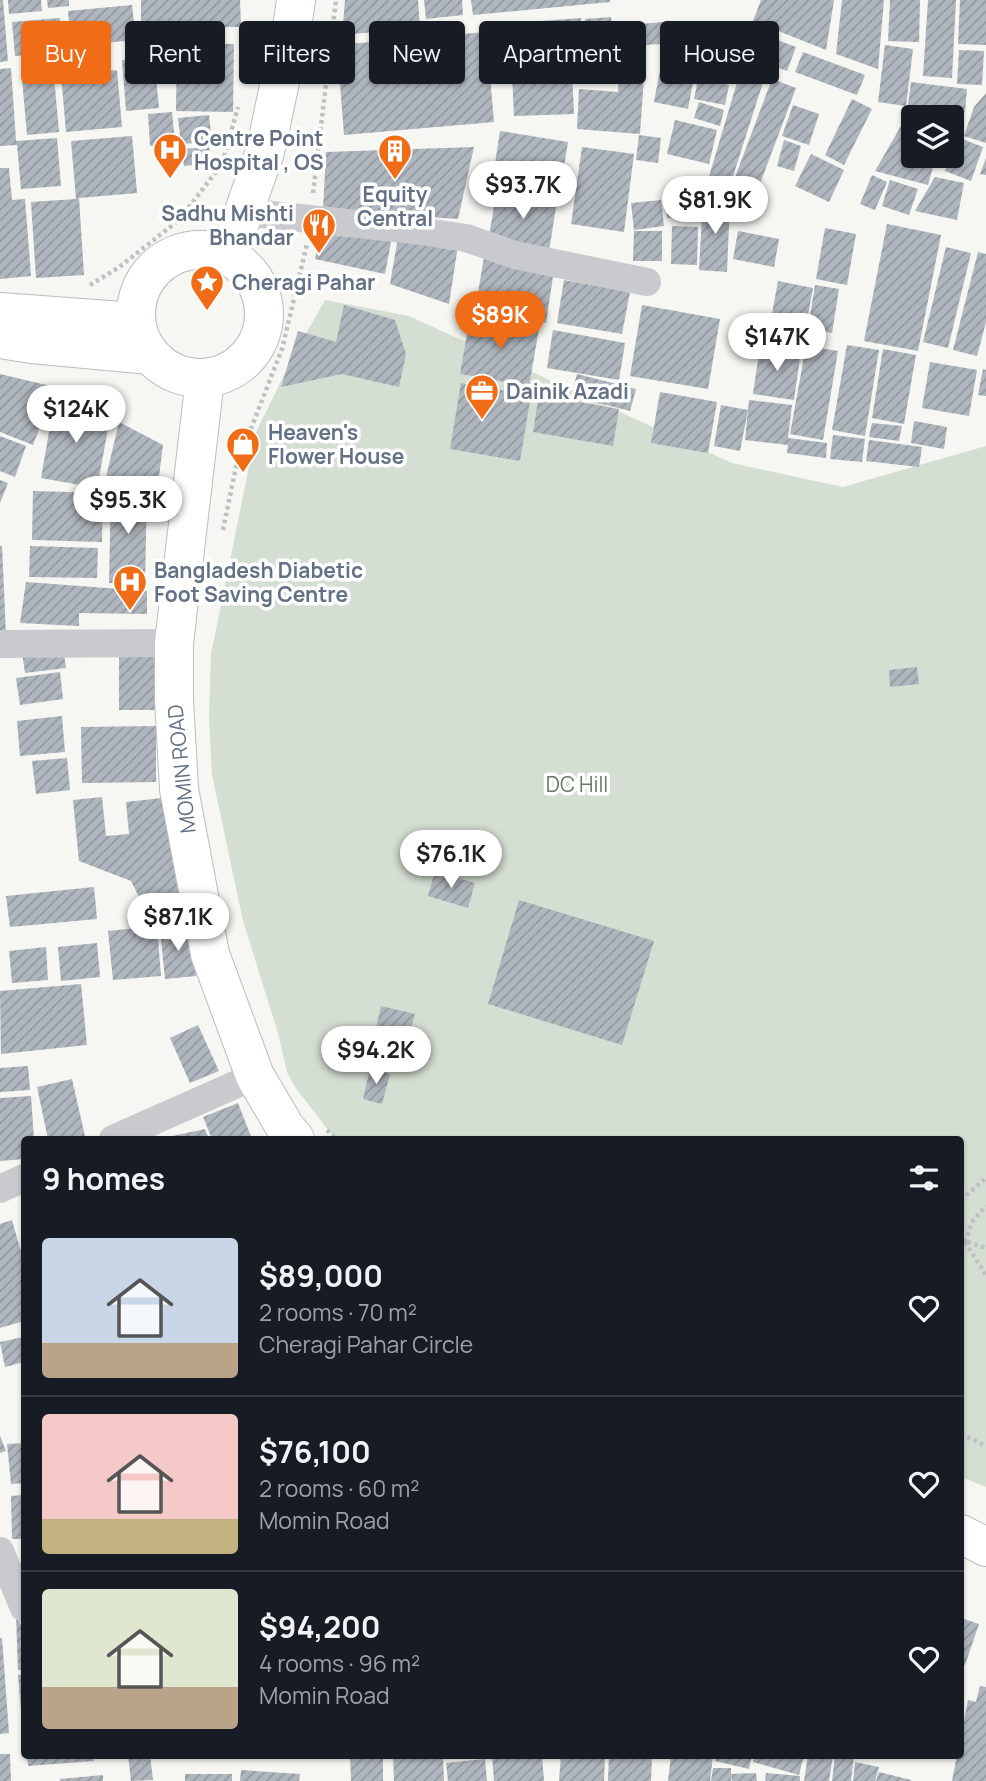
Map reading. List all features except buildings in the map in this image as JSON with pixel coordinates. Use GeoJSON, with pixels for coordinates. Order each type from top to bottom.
{"type":"FeatureCollection","features":[{"type":"Feature","properties":{"kind":"main road"},"geometry":{"type":"LineString","coordinates":[[228,256],[265,152],[296,0]]}},
{"type":"Feature","properties":{"kind":"main road"},"geometry":{"type":"LineString","coordinates":[[194,250],[228,256],[247,271],[261,293],[263,326],[258,342],[249,356],[229,371],[205,379],[184,377],[166,369],[143,339],[137,305],[141,288],[162,262],[177,254],[194,250]]}},
{"type":"Feature","properties":{"kind":"main road"},"geometry":{"type":"LineString","coordinates":[[0,312],[143,339]]}},
{"type":"Feature","properties":{"kind":"main road"},"geometry":{"type":"LineString","coordinates":[[0,339],[32,344],[143,339]]}},
{"type":"Feature","properties":{"kind":"main road","name":"MOMIN ROAD"},"geometry":{"type":"LineString","coordinates":[[205,379],[174,643],[179,789],[211,954],[255,1076],[285,1128],[311,1134]]}},
{"type":"Feature","properties":{"kind":"main road"},"geometry":{"type":"LineString","coordinates":[[964,1536],[986,1547]]}},
{"type":"Feature","properties":{"kind":"street"},"geometry":{"type":"LineString","coordinates":[[243,212],[466,238],[515,255],[647,282]]}},
{"type":"Feature","properties":{"kind":"street"},"geometry":{"type":"LineString","coordinates":[[0,644],[174,643]]}},
{"type":"Feature","properties":{"kind":"street"},"geometry":{"type":"LineString","coordinates":[[120,1136],[255,1076]]}},
{"type":"Feature","properties":{"kind":"street"},"geometry":{"type":"LineString","coordinates":[[0,1189],[21,1179]]}},
{"type":"Feature","properties":{"kind":"street"},"geometry":{"type":"LineString","coordinates":[[0,1551],[21,1601]]}},
{"type":"Feature","properties":{"kind":"path"},"geometry":{"type":"LineString","coordinates":[[220,543],[236,467],[282,349],[306,257],[336,0]]}},
{"type":"Feature","properties":{"kind":"path"},"geometry":{"type":"LineString","coordinates":[[84,288],[118,268],[178,219],[222,164],[240,100]]}},
{"type":"Feature","properties":{"kind":"path"},"geometry":{"type":"LineString","coordinates":[[964,1197],[986,1178]]}},
{"type":"Feature","properties":{"kind":"path"},"geometry":{"type":"LineString","coordinates":[[964,1239],[972,1222],[986,1206]]}},
{"type":"Feature","properties":{"kind":"path"},"geometry":{"type":"LineString","coordinates":[[964,1241],[986,1248]]}},
{"type":"Feature","properties":{"kind":"path"},"geometry":{"type":"LineString","coordinates":[[964,1242],[986,1275]]}},
{"type":"Feature","properties":{"kind":"path"},"geometry":{"type":"LineString","coordinates":[[964,1435],[986,1446]]}},
{"type":"Feature","properties":{"kind":"green space","name":"DC Hill"},"geometry":{"type":"Polygon","coordinates":[[[325,300],[409,316],[732,463],[843,487],[986,446],[986,1487],[964,1478],[964,1136],[333,1136],[295,1087],[287,1072],[278,1033],[243,921],[212,775],[209,718],[211,654],[256,432],[325,300]]]}},
{"type":"Feature","properties":{"kind":"place","name":"Centre Point Hospital , OS"},"geometry":{"type":"Point","coordinates":[170,180]}},
{"type":"Feature","properties":{"kind":"place","name":"Equity Central"},"geometry":{"type":"Point","coordinates":[395,181]}},
{"type":"Feature","properties":{"kind":"place","name":"Sadhu Mishti Bhandar"},"geometry":{"type":"Point","coordinates":[319,255]}},
{"type":"Feature","properties":{"kind":"place","name":"Cheragi Pahar"},"geometry":{"type":"Point","coordinates":[207,312]}},
{"type":"Feature","properties":{"kind":"place","name":"Dainik Azadi"},"geometry":{"type":"Point","coordinates":[482,421]}},
{"type":"Feature","properties":{"kind":"place","name":"Heaven's Flower House"},"geometry":{"type":"Point","coordinates":[243,474]}},
{"type":"Feature","properties":{"kind":"place","name":"Bangladesh Diabetic Foot Saving Centre"},"geometry":{"type":"Point","coordinates":[130,612]}}]}
